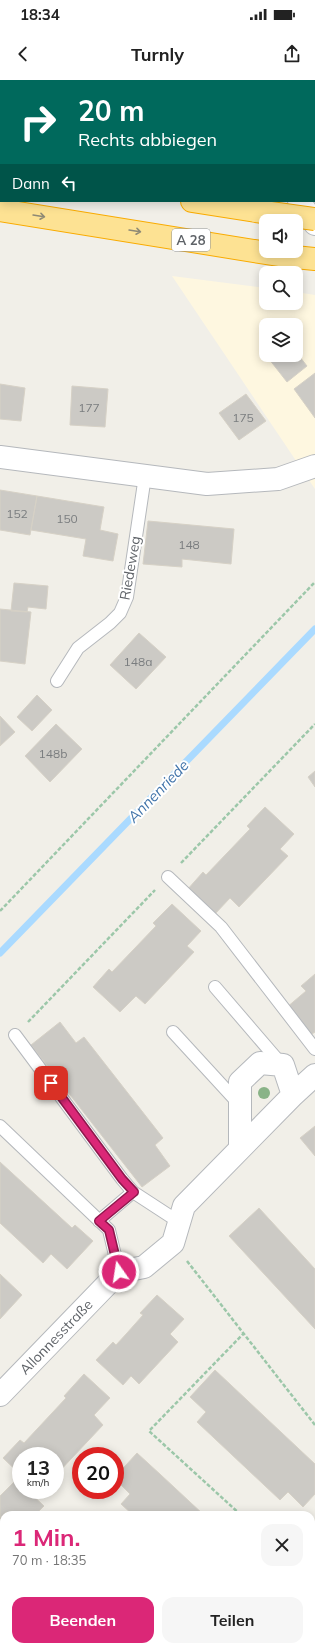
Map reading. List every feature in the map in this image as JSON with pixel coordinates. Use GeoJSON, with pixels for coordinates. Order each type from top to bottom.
{"type":"FeatureCollection","features":[{"type":"Feature","properties":{"kind":"highway"},"geometry":{"type":"LineString","coordinates":[[198,202],[315,219]]}},
{"type":"Feature","properties":{"kind":"highway","name":"A 28"},"geometry":{"type":"LineString","coordinates":[[0,210],[285,256],[315,259]]}},
{"type":"Feature","properties":{"kind":"street"},"geometry":{"type":"LineString","coordinates":[[300,202],[315,224]]}},
{"type":"Feature","properties":{"kind":"street"},"geometry":{"type":"LineString","coordinates":[[0,457],[207,484],[278,479],[315,466]]}},
{"type":"Feature","properties":{"kind":"street"},"geometry":{"type":"LineString","coordinates":[[240,1148],[240,1082],[260,1063],[283,1065],[293,1095]]}},
{"type":"Feature","properties":{"kind":"street"},"geometry":{"type":"LineString","coordinates":[[119,1272],[144,1267],[173,1243],[184,1206],[293,1095],[315,1075]]}},
{"type":"Feature","properties":{"kind":"street","name":"Allonnesstraße"},"geometry":{"type":"LineString","coordinates":[[0,1395],[119,1272]]}},
{"type":"Feature","properties":{"kind":"lane","name":"Riedeweg"},"geometry":{"type":"LineString","coordinates":[[57,681],[78,648],[110,623],[123,608],[127,597],[145,476]]}},
{"type":"Feature","properties":{"kind":"lane"},"geometry":{"type":"LineString","coordinates":[[168,877],[220,927],[315,1049]]}},
{"type":"Feature","properties":{"kind":"lane"},"geometry":{"type":"LineString","coordinates":[[215,987],[283,1065]]}},
{"type":"Feature","properties":{"kind":"lane"},"geometry":{"type":"LineString","coordinates":[[173,1032],[240,1105]]}},
{"type":"Feature","properties":{"kind":"lane"},"geometry":{"type":"LineString","coordinates":[[15,1035],[122,1179],[134,1192],[179,1222]]}},
{"type":"Feature","properties":{"kind":"lane"},"geometry":{"type":"LineString","coordinates":[[0,1126],[109,1230],[119,1272]]}},
{"type":"Feature","properties":{"kind":"lane"},"geometry":{"type":"LineString","coordinates":[[99,1221],[134,1192]]}},
{"type":"Feature","properties":{"kind":"path"},"geometry":{"type":"LineString","coordinates":[[0,911],[315,582]]}},
{"type":"Feature","properties":{"kind":"path"},"geometry":{"type":"LineString","coordinates":[[173,1243],[315,1425]]}},
{"type":"Feature","properties":{"kind":"path"},"geometry":{"type":"LineString","coordinates":[[237,1511],[149,1431],[244,1333]]}},
{"type":"Feature","properties":{"kind":"shaded area"},"geometry":{"type":"Polygon","coordinates":[[[172,276],[259,287],[259,310],[303,310],[303,293],[315,295],[315,489],[172,276]]]}},
{"type":"Feature","properties":{"kind":"building"},"geometry":{"type":"Polygon","coordinates":[[[303,361],[307,366],[287,382],[271,362],[303,361]]]}},
{"type":"Feature","properties":{"kind":"building"},"geometry":{"type":"Polygon","coordinates":[[[315,373],[315,418],[294,389],[315,373]]]}},
{"type":"Feature","properties":{"kind":"building"},"geometry":{"type":"Polygon","coordinates":[[[0,384],[25,388],[21,421],[0,419],[0,384]]]}},
{"type":"Feature","properties":{"kind":"building"},"geometry":{"type":"Polygon","coordinates":[[[72,386],[108,389],[105,427],[70,425],[72,386]]]}},
{"type":"Feature","properties":{"kind":"building"},"geometry":{"type":"Polygon","coordinates":[[[246,394],[266,421],[239,440],[219,413],[246,394]]]}},
{"type":"Feature","properties":{"kind":"building"},"geometry":{"type":"Polygon","coordinates":[[[0,490],[37,496],[30,535],[0,530],[0,490]]]}},
{"type":"Feature","properties":{"kind":"building"},"geometry":{"type":"Polygon","coordinates":[[[37,496],[104,507],[100,530],[118,534],[113,561],[83,556],[86,539],[31,530],[37,496]]]}},
{"type":"Feature","properties":{"kind":"building"},"geometry":{"type":"Polygon","coordinates":[[[148,521],[234,529],[231,564],[182,559],[182,567],[143,564],[148,521]]]}},
{"type":"Feature","properties":{"kind":"building"},"geometry":{"type":"Polygon","coordinates":[[[14,583],[48,586],[46,609],[28,607],[27,612],[11,611],[14,583]]]}},
{"type":"Feature","properties":{"kind":"building"},"geometry":{"type":"Polygon","coordinates":[[[0,609],[31,612],[25,664],[0,661],[0,609]]]}},
{"type":"Feature","properties":{"kind":"building"},"geometry":{"type":"Polygon","coordinates":[[[139,633],[166,657],[136,689],[110,665],[139,633]]]}},
{"type":"Feature","properties":{"kind":"building"},"geometry":{"type":"Polygon","coordinates":[[[37,695],[52,710],[32,731],[17,717],[37,695]]]}},
{"type":"Feature","properties":{"kind":"building"},"geometry":{"type":"Polygon","coordinates":[[[0,716],[15,732],[0,746],[0,716]]]}},
{"type":"Feature","properties":{"kind":"building"},"geometry":{"type":"Polygon","coordinates":[[[56,724],[82,749],[50,782],[25,756],[56,724]]]}},
{"type":"Feature","properties":{"kind":"building"},"geometry":{"type":"Polygon","coordinates":[[[315,771],[315,787],[308,777],[315,771]]]}},
{"type":"Feature","properties":{"kind":"building"},"geometry":{"type":"Polygon","coordinates":[[[265,807],[294,834],[280,849],[288,856],[239,907],[230,898],[214,915],[187,890],[203,872],[206,875],[250,829],[247,826],[265,807]]]}},
{"type":"Feature","properties":{"kind":"building"},"geometry":{"type":"Polygon","coordinates":[[[172,904],[201,931],[187,946],[194,952],[145,1004],[136,996],[120,1012],[93,987],[109,969],[112,972],[156,926],[153,923],[172,904]]]}},
{"type":"Feature","properties":{"kind":"building"},"geometry":{"type":"Polygon","coordinates":[[[315,974],[315,1032],[309,1036],[286,1008],[306,991],[301,986],[315,974]]]}},
{"type":"Feature","properties":{"kind":"building"},"geometry":{"type":"Polygon","coordinates":[[[60,1022],[76,1043],[84,1037],[163,1138],[155,1145],[170,1166],[142,1187],[31,1045],[60,1022]]]}},
{"type":"Feature","properties":{"kind":"building"},"geometry":{"type":"Polygon","coordinates":[[[315,1126],[315,1156],[300,1138],[315,1126]]]}},
{"type":"Feature","properties":{"kind":"building"},"geometry":{"type":"Polygon","coordinates":[[[0,1162],[72,1228],[75,1225],[93,1241],[67,1269],[51,1254],[43,1263],[0,1223],[0,1162]]]}},
{"type":"Feature","properties":{"kind":"building"},"geometry":{"type":"Polygon","coordinates":[[[259,1208],[315,1269],[315,1329],[229,1236],[259,1208]]]}},
{"type":"Feature","properties":{"kind":"building"},"geometry":{"type":"Polygon","coordinates":[[[0,1274],[22,1295],[0,1319],[0,1274]]]}},
{"type":"Feature","properties":{"kind":"building"},"geometry":{"type":"Polygon","coordinates":[[[157,1295],[184,1319],[170,1334],[178,1342],[139,1384],[131,1376],[123,1385],[96,1360],[113,1342],[116,1345],[143,1315],[140,1313],[157,1295]]]}},
{"type":"Feature","properties":{"kind":"building"},"geometry":{"type":"Polygon","coordinates":[[[215,1370],[315,1464],[315,1494],[303,1507],[288,1492],[280,1500],[197,1422],[206,1412],[190,1397],[215,1370]]]}},
{"type":"Feature","properties":{"kind":"building"},"geometry":{"type":"Polygon","coordinates":[[[84,1374],[110,1398],[94,1415],[103,1425],[82,1447],[72,1447],[72,1458],[64,1466],[64,1447],[13,1447],[20,1440],[24,1443],[66,1398],[64,1396],[84,1374]]]}},
{"type":"Feature","properties":{"kind":"building"},"geometry":{"type":"Polygon","coordinates":[[[12,1448],[12,1466],[3,1458],[12,1448]]]}},
{"type":"Feature","properties":{"kind":"building"},"geometry":{"type":"Polygon","coordinates":[[[137,1453],[200,1511],[129,1511],[121,1504],[130,1494],[124,1488],[124,1467],[137,1453]]]}},
{"type":"Feature","properties":{"kind":"building"},"geometry":{"type":"Polygon","coordinates":[[[12,1484],[12,1499],[37,1499],[44,1506],[39,1511],[0,1511],[0,1496],[12,1484]]]}},
{"type":"Feature","properties":{"kind":"waterway","name":"Annenriede"},"geometry":{"type":"LineString","coordinates":[[0,953],[315,629]]}},
{"type":"Feature","properties":{"kind":"route"},"geometry":{"type":"LineString","coordinates":[[51,1083],[122,1179],[134,1192],[99,1221],[109,1230],[119,1272]]}}]}
